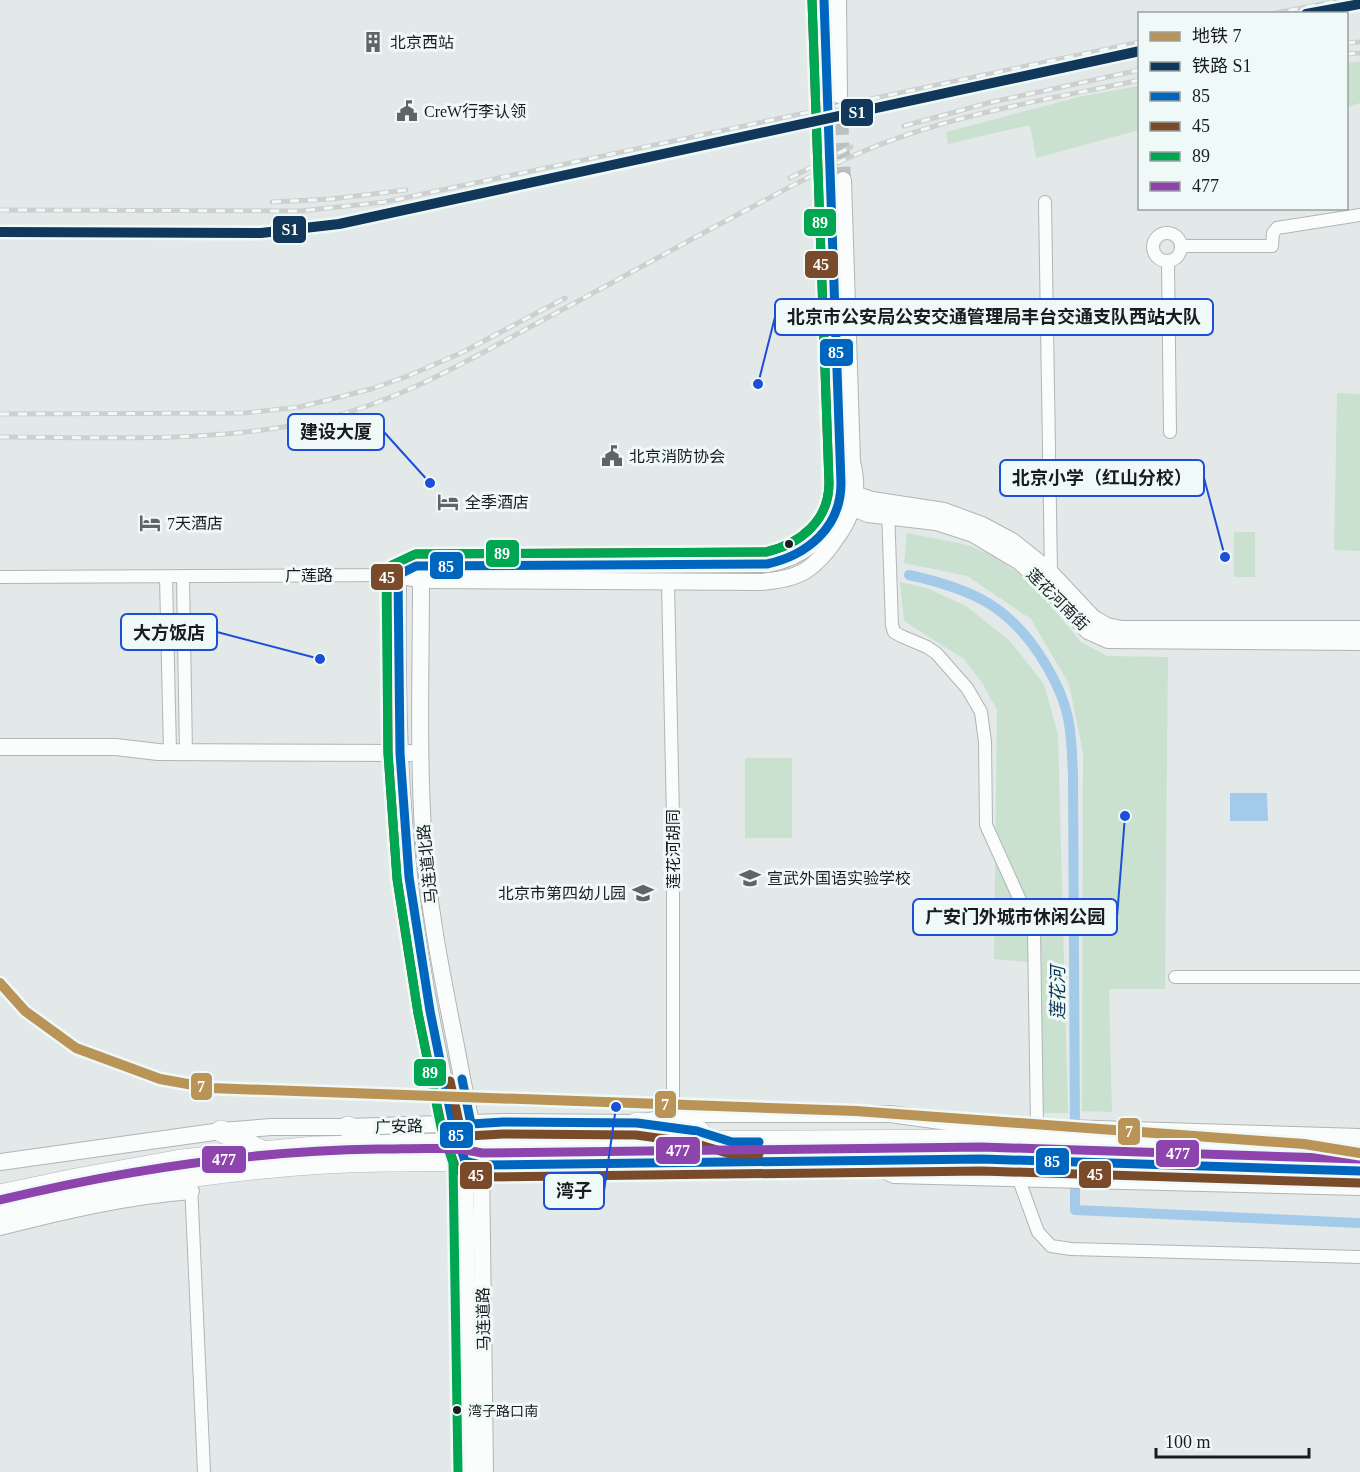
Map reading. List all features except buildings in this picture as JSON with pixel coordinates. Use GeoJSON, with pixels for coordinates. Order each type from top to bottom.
{"type":"FeatureCollection","features":[{"type":"Feature","properties":{"kind":"highway"},"geometry":{"type":"LineString","coordinates":[[638,1123],[697,1131],[732,1142]]}},
{"type":"Feature","properties":{"kind":"highway"},"geometry":{"type":"LineString","coordinates":[[348,1127],[374,1145]]}},
{"type":"Feature","properties":{"kind":"highway"},"geometry":{"type":"LineString","coordinates":[[221,1131],[262,1152]]}},
{"type":"Feature","properties":{"kind":"highway"},"geometry":{"type":"LineString","coordinates":[[468,1144],[872,1141],[975,1132],[1045,1147],[1092,1153],[1360,1171]]}},
{"type":"Feature","properties":{"kind":"highway"},"geometry":{"type":"LineString","coordinates":[[468,1144],[1015,1168],[1045,1147]]}},
{"type":"Feature","properties":{"kind":"highway","name":"广安路"},"geometry":{"type":"LineString","coordinates":[[0,1195],[170,1162],[314,1147],[468,1144]]}},
{"type":"Feature","properties":{"kind":"highway","name":"广安路"},"geometry":{"type":"LineString","coordinates":[[0,1212],[84,1193],[191,1184],[468,1144]]}},
{"type":"Feature","properties":{"kind":"highway"},"geometry":{"type":"LineString","coordinates":[[1092,1153],[1360,1151]]}},
{"type":"Feature","properties":{"kind":"main road"},"geometry":{"type":"LineString","coordinates":[[824,0],[833,97],[838,0]]}},
{"type":"Feature","properties":{"kind":"main road"},"geometry":{"type":"LineString","coordinates":[[398,575],[420,580],[760,582],[783,580],[804,572],[822,558],[846,525],[847,499],[854,471],[837,183]]}},
{"type":"Feature","properties":{"kind":"main road","name":"莲花河南街"},"geometry":{"type":"LineString","coordinates":[[847,499],[868,514],[888,509],[944,511],[982,525],[1012,542],[1051,573],[1094,618],[1107,626],[1142,629],[1360,629]]}},
{"type":"Feature","properties":{"kind":"main road","name":"广莲路"},"geometry":{"type":"LineString","coordinates":[[398,575],[416,566],[750,565],[783,561],[810,547],[847,499]]}},
{"type":"Feature","properties":{"kind":"main road","name":"莲花河南街"},"geometry":{"type":"LineString","coordinates":[[888,509],[915,518],[954,526],[990,543],[1032,572],[1048,586],[1088,631],[1100,637],[1129,641],[1360,642]]}},
{"type":"Feature","properties":{"kind":"main road","name":"马连道北路"},"geometry":{"type":"LineString","coordinates":[[398,575],[400,753],[406,841],[418,942],[468,1144]]}},
{"type":"Feature","properties":{"kind":"main road","name":"马连道北路"},"geometry":{"type":"LineString","coordinates":[[420,580],[423,830],[437,951],[468,1144]]}},
{"type":"Feature","properties":{"kind":"main road"},"geometry":{"type":"LineString","coordinates":[[0,747],[117,747],[178,752],[421,752]]}},
{"type":"Feature","properties":{"kind":"main road","name":"广安路"},"geometry":{"type":"LineString","coordinates":[[0,1162],[221,1131],[271,1127],[348,1127],[468,1144],[503,1122],[638,1123],[687,1114],[890,1114],[936,1120],[975,1132]]}},
{"type":"Feature","properties":{"kind":"main road"},"geometry":{"type":"LineString","coordinates":[[872,1141],[936,1120]]}},
{"type":"Feature","properties":{"kind":"main road"},"geometry":{"type":"LineString","coordinates":[[1092,1153],[1360,1137]]}},
{"type":"Feature","properties":{"kind":"main road","name":"马连道路"},"geometry":{"type":"LineString","coordinates":[[468,1144],[470,1472]]}},
{"type":"Feature","properties":{"kind":"main road","name":"马连道路"},"geometry":{"type":"LineString","coordinates":[[468,1144],[485,1472]]}},
{"type":"Feature","properties":{"kind":"main road"},"geometry":{"type":"LineString","coordinates":[[1045,1147],[1360,1187]]}},
{"type":"Feature","properties":{"kind":"main road","name":"广安路"},"geometry":{"type":"LineString","coordinates":[[0,1227],[191,1184]]}},
{"type":"Feature","properties":{"kind":"street"},"geometry":{"type":"LineString","coordinates":[[1045,202],[1051,573]]}},
{"type":"Feature","properties":{"kind":"street"},"geometry":{"type":"LineString","coordinates":[[1181,246],[1272,246],[1273,233],[1276,228],[1360,215]]}},
{"type":"Feature","properties":{"kind":"street"},"geometry":{"type":"LineString","coordinates":[[1164,233],[1178,237],[1181,246],[1176,258],[1168,262],[1163,262],[1155,256],[1152,247],[1156,238],[1164,233]]}},
{"type":"Feature","properties":{"kind":"street"},"geometry":{"type":"LineString","coordinates":[[1168,262],[1170,432]]}},
{"type":"Feature","properties":{"kind":"street"},"geometry":{"type":"LineString","coordinates":[[888,509],[894,632],[936,653],[967,688],[981,712],[985,731],[986,825],[1034,931],[1045,1147]]}},
{"type":"Feature","properties":{"kind":"street","name":"广莲路"},"geometry":{"type":"LineString","coordinates":[[0,577],[398,575]]}},
{"type":"Feature","properties":{"kind":"street"},"geometry":{"type":"LineString","coordinates":[[175,576],[178,752]]}},
{"type":"Feature","properties":{"kind":"street","name":"莲花河胡同"},"geometry":{"type":"LineString","coordinates":[[668,582],[674,819],[673,1116]]}},
{"type":"Feature","properties":{"kind":"street"},"geometry":{"type":"LineString","coordinates":[[1175,977],[1360,977]]}},
{"type":"Feature","properties":{"kind":"street"},"geometry":{"type":"LineString","coordinates":[[1015,1168],[1038,1232],[1051,1246],[1071,1249],[1360,1257]]}},
{"type":"Feature","properties":{"kind":"street"},"geometry":{"type":"LineString","coordinates":[[191,1184],[204,1472]]}},
{"type":"Feature","properties":{"kind":"green space"},"geometry":{"type":"Polygon","coordinates":[[[1360,61],[1360,103],[1348,107],[1348,63],[1360,61]]]}},
{"type":"Feature","properties":{"kind":"green space"},"geometry":{"type":"Polygon","coordinates":[[[1138,86],[1138,130],[1036,158],[1030,125],[948,144],[946,132],[1083,96],[1138,86]]]}},
{"type":"Feature","properties":{"kind":"green space"},"geometry":{"type":"Polygon","coordinates":[[[1337,393],[1360,394],[1360,551],[1334,550],[1337,393]]]}},
{"type":"Feature","properties":{"kind":"green space"},"geometry":{"type":"Polygon","coordinates":[[[1234,532],[1255,532],[1255,577],[1234,577],[1234,532]]]}},
{"type":"Feature","properties":{"kind":"green space"},"geometry":{"type":"Polygon","coordinates":[[[907,533],[968,545],[993,556],[1029,580],[1081,642],[1107,656],[1168,657],[1165,989],[1109,989],[1112,1112],[1082,1111],[1083,753],[1069,684],[1031,619],[967,576],[904,563],[907,533]]]}},
{"type":"Feature","properties":{"kind":"green space"},"geometry":{"type":"Polygon","coordinates":[[[900,582],[927,588],[966,606],[1010,641],[1044,684],[1058,735],[1068,1113],[1041,1113],[1040,963],[994,959],[997,710],[983,684],[964,659],[904,621],[900,582]]]}},
{"type":"Feature","properties":{"kind":"green space"},"geometry":{"type":"Polygon","coordinates":[[[745,758],[792,758],[792,838],[745,838],[745,758]]]}},
{"type":"Feature","properties":{"kind":"water"},"geometry":{"type":"Polygon","coordinates":[[[1230,793],[1267,793],[1268,821],[1230,821],[1230,793]]]}},
{"type":"Feature","properties":{"kind":"waterway","name":"莲花河"},"geometry":{"type":"LineString","coordinates":[[909,575],[972,594],[1005,615],[1033,645],[1046,665],[1066,708],[1071,736],[1073,774],[1075,1134]]}},
{"type":"Feature","properties":{"kind":"waterway","name":"莲花河"},"geometry":{"type":"LineString","coordinates":[[1075,1174],[1075,1210],[1360,1223]]}},
{"type":"Feature","properties":{"kind":"tunnel"},"geometry":{"type":"LineString","coordinates":[[839,95],[843,180]]}},
{"type":"Feature","properties":{"kind":"tunnel"},"geometry":{"type":"LineString","coordinates":[[826,99],[830,186]]}},
{"type":"Feature","properties":{"kind":"railway"},"geometry":{"type":"LineString","coordinates":[[1281,12],[1342,0]]}},
{"type":"Feature","properties":{"kind":"railway"},"geometry":{"type":"LineString","coordinates":[[0,210],[300,211],[385,202],[1138,42]]}},
{"type":"Feature","properties":{"kind":"railway"},"geometry":{"type":"LineString","coordinates":[[1348,43],[1360,42]]}},
{"type":"Feature","properties":{"kind":"railway"},"geometry":{"type":"LineString","coordinates":[[1348,54],[1360,53]]}},
{"type":"Feature","properties":{"kind":"railway"},"geometry":{"type":"LineString","coordinates":[[904,126],[988,103],[1138,70]]}},
{"type":"Feature","properties":{"kind":"railway"},"geometry":{"type":"LineString","coordinates":[[0,437],[123,438],[247,432],[328,418],[354,410],[406,391],[455,367],[782,191],[857,154],[891,140],[961,119],[1138,80]]}},
{"type":"Feature","properties":{"kind":"railway"},"geometry":{"type":"LineString","coordinates":[[790,178],[851,147]]}},
{"type":"Feature","properties":{"kind":"railway"},"geometry":{"type":"LineString","coordinates":[[272,202],[331,199],[406,190]]}},
{"type":"Feature","properties":{"kind":"railway"},"geometry":{"type":"LineString","coordinates":[[0,414],[245,413],[300,407],[371,389],[408,376],[463,352],[565,298]]}},
{"type":"Feature","properties":{"kind":"metro line","name":"7"},"geometry":{"type":"LineString","coordinates":[[0,983],[25,1011],[76,1048],[160,1079],[210,1088],[856,1111],[1304,1144],[1360,1153]]}},
{"type":"Feature","properties":{"kind":"rail line","name":"S1"},"geometry":{"type":"LineString","coordinates":[[1317,12],[1360,4]]}},
{"type":"Feature","properties":{"kind":"rail line","name":"S1"},"geometry":{"type":"LineString","coordinates":[[0,232],[261,233],[339,224],[1138,51]]}},
{"type":"Feature","properties":{"kind":"transit line","name":"45"},"geometry":{"type":"LineString","coordinates":[[812,0],[829,483],[828,497],[818,519],[801,537],[766,552],[416,554],[392,565],[387,572],[388,753],[397,879],[418,1013],[442,1129],[456,1169],[481,1177],[982,1171],[1360,1183]]}},
{"type":"Feature","properties":{"kind":"transit line","name":"89"},"geometry":{"type":"LineString","coordinates":[[458,1472],[453,1163],[441,1127],[418,1013],[397,878],[388,753],[386,573],[392,565],[415,554],[766,552],[801,537],[818,519],[828,497],[829,483],[812,0]]}},
{"type":"Feature","properties":{"kind":"transit line","name":"85"},"geometry":{"type":"LineString","coordinates":[[824,0],[841,483],[840,499],[828,526],[819,537],[796,554],[767,564],[416,566],[398,575],[400,753],[409,877],[430,1011],[453,1125],[465,1161],[481,1165],[982,1159],[1360,1171]]}},
{"type":"Feature","properties":{"kind":"transit line","name":"85"},"geometry":{"type":"LineString","coordinates":[[462,1079],[471,1124],[503,1122],[637,1123],[697,1131],[732,1142],[759,1142]]}},
{"type":"Feature","properties":{"kind":"transit line","name":"45"},"geometry":{"type":"LineString","coordinates":[[450,1081],[460,1127],[468,1136],[636,1135],[694,1143],[730,1154],[759,1154]]}},
{"type":"Feature","properties":{"kind":"transit line","name":"477"},"geometry":{"type":"LineString","coordinates":[[0,1200],[46,1189],[188,1164],[283,1154],[378,1149],[443,1149],[482,1153],[982,1147],[1360,1159]]}},
{"type":"Feature","properties":{"kind":"place","name":"北京西站"},"geometry":{"type":"Point","coordinates":[373,42]}},
{"type":"Feature","properties":{"kind":"place","name":"CreW行李认领"},"geometry":{"type":"Point","coordinates":[407,111]}},
{"type":"Feature","properties":{"kind":"place","name":"北京市公安局公安交通管理局丰台交通支队西站大队"},"geometry":{"type":"Point","coordinates":[758,384]}},
{"type":"Feature","properties":{"kind":"place","name":"北京消防协会"},"geometry":{"type":"Point","coordinates":[612,456]}},
{"type":"Feature","properties":{"kind":"place","name":"建设大厦"},"geometry":{"type":"Point","coordinates":[430,483]}},
{"type":"Feature","properties":{"kind":"place","name":"全季酒店"},"geometry":{"type":"Point","coordinates":[448,502]}},
{"type":"Feature","properties":{"kind":"place","name":"7天酒店"},"geometry":{"type":"Point","coordinates":[150,523]}},
{"type":"Feature","properties":{"kind":"place","name":"北京小学（红山分校）"},"geometry":{"type":"Point","coordinates":[1225,557]}},
{"type":"Feature","properties":{"kind":"place","name":"大方饭店"},"geometry":{"type":"Point","coordinates":[320,659]}},
{"type":"Feature","properties":{"kind":"place","name":"广安门外城市休闲公园"},"geometry":{"type":"Point","coordinates":[1125,816]}},
{"type":"Feature","properties":{"kind":"place","name":"宣武外国语实验学校"},"geometry":{"type":"Point","coordinates":[750,878]}},
{"type":"Feature","properties":{"kind":"place","name":"北京市第四幼儿园"},"geometry":{"type":"Point","coordinates":[643,893]}},
{"type":"Feature","properties":{"kind":"place","name":"湾子"},"geometry":{"type":"Point","coordinates":[616,1107]}},
{"type":"Feature","properties":{"kind":"place","name":"湾子路口南"},"geometry":{"type":"Point","coordinates":[457,1410]}}]}
